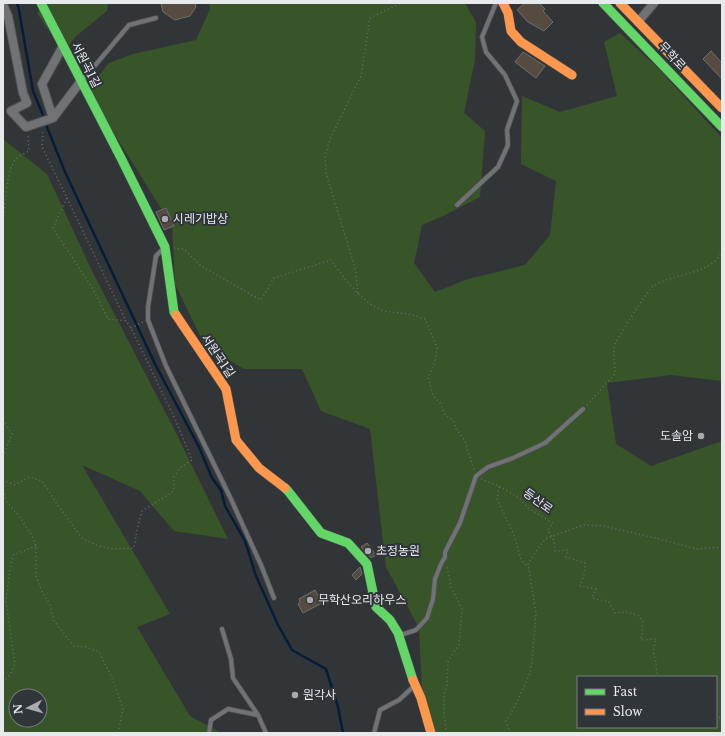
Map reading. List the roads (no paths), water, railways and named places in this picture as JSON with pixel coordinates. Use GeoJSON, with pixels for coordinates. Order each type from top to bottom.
{"type":"FeatureCollection","features":[{"type":"Feature","properties":{"kind":"street","name":"서원곡1길"},"geometry":{"type":"LineString","coordinates":[[41,3],[165,247],[174,312],[226,389],[236,440],[260,468],[288,491],[321,533],[348,543],[367,564],[376,607],[390,620],[398,633],[415,685],[421,698],[431,733]]}},
{"type":"Feature","properties":{"kind":"street"},"geometry":{"type":"LineString","coordinates":[[503,3],[508,13],[511,31],[521,42],[572,75]]}},
{"type":"Feature","properties":{"kind":"street","name":"무학로"},"geometry":{"type":"LineString","coordinates":[[604,3],[722,127]]}},
{"type":"Feature","properties":{"kind":"street","name":"무학로"},"geometry":{"type":"LineString","coordinates":[[620,3],[722,108]]}},
{"type":"Feature","properties":{"kind":"street"},"geometry":{"type":"LineString","coordinates":[[638,22],[654,3]]}},
{"type":"Feature","properties":{"kind":"street"},"geometry":{"type":"LineString","coordinates":[[3,5],[8,16],[23,93],[27,103],[10,111],[26,127],[53,118],[81,81]]}},
{"type":"Feature","properties":{"kind":"street"},"geometry":{"type":"LineString","coordinates":[[53,118],[42,84],[63,46]]}},
{"type":"Feature","properties":{"kind":"lane"},"geometry":{"type":"LineString","coordinates":[[456,205],[498,167],[508,145],[507,130],[517,101],[504,75],[486,52],[482,37],[496,3]]}},
{"type":"Feature","properties":{"kind":"lane"},"geometry":{"type":"LineString","coordinates":[[81,81],[129,25],[156,18]]}},
{"type":"Feature","properties":{"kind":"lane"},"geometry":{"type":"LineString","coordinates":[[165,247],[156,256],[148,307],[148,320],[166,366],[262,565],[274,598]]}},
{"type":"Feature","properties":{"kind":"lane"},"geometry":{"type":"LineString","coordinates":[[398,633],[404,634],[416,630],[427,618],[433,599],[435,579],[445,557],[445,552],[460,523],[476,476],[488,467],[503,462],[545,443],[583,409]]}},
{"type":"Feature","properties":{"kind":"lane"},"geometry":{"type":"LineString","coordinates":[[222,628],[231,659],[234,678],[258,715],[266,733]]}},
{"type":"Feature","properties":{"kind":"lane"},"geometry":{"type":"LineString","coordinates":[[374,733],[380,710],[399,700],[415,685]]}},
{"type":"Feature","properties":{"kind":"lane"},"geometry":{"type":"LineString","coordinates":[[209,733],[211,720],[228,709],[258,715]]}},
{"type":"Feature","properties":{"kind":"waterway"},"geometry":{"type":"LineString","coordinates":[[17,3],[33,91],[43,115]]}},
{"type":"Feature","properties":{"kind":"waterway"},"geometry":{"type":"LineString","coordinates":[[47,127],[65,172],[155,364],[199,447],[212,478],[221,490],[225,506],[245,541],[256,576],[278,625],[292,650],[326,669],[338,707],[343,733]]}},
{"type":"Feature","properties":{"kind":"place","name":"시레기밥상"},"geometry":{"type":"Point","coordinates":[165,219]}},
{"type":"Feature","properties":{"kind":"place","name":"도솔암"},"geometry":{"type":"Point","coordinates":[701,436]}},
{"type":"Feature","properties":{"kind":"place","name":"초정농원"},"geometry":{"type":"Point","coordinates":[368,551]}},
{"type":"Feature","properties":{"kind":"place","name":"무학산오리하우스"},"geometry":{"type":"Point","coordinates":[310,600]}},
{"type":"Feature","properties":{"kind":"place","name":"원각사"},"geometry":{"type":"Point","coordinates":[295,695]}}]}
